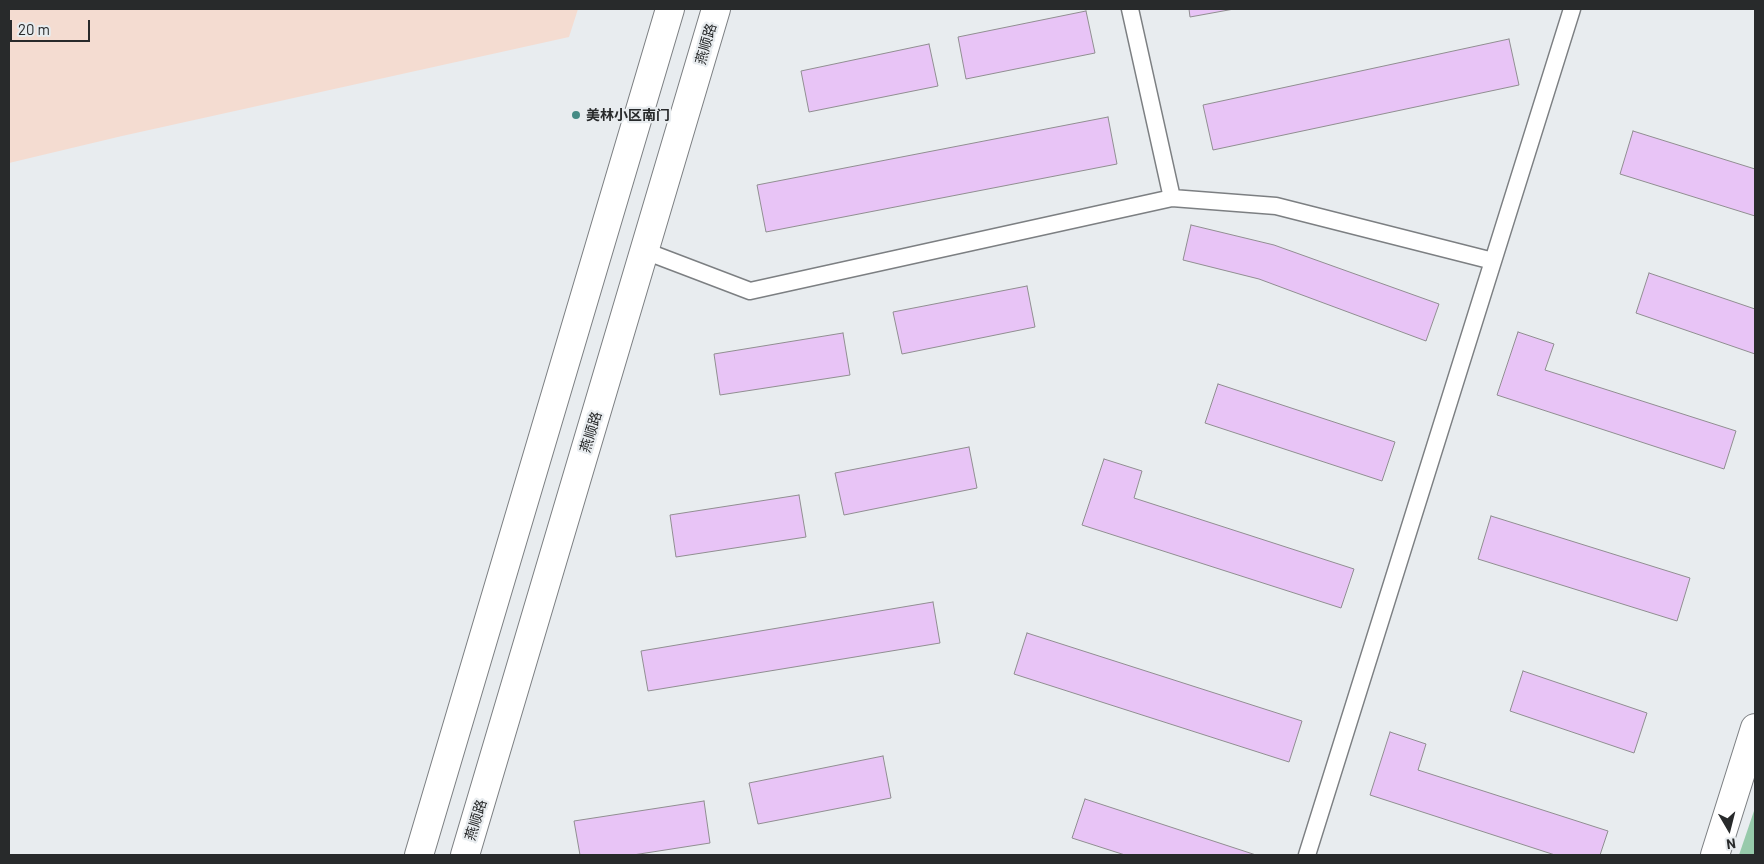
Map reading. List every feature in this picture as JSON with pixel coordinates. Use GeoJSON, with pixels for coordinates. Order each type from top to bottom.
{"type":"FeatureCollection","features":[{"type":"Feature","properties":{"kind":"main road"},"geometry":{"type":"LineString","coordinates":[[419,855],[670,9]]}},
{"type":"Feature","properties":{"kind":"main road","name":"燕顺路"},"geometry":{"type":"LineString","coordinates":[[466,855],[716,9]]}},
{"type":"Feature","properties":{"kind":"main road"},"geometry":{"type":"LineString","coordinates":[[1715,855],[1755,728]]}},
{"type":"Feature","properties":{"kind":"lane"},"geometry":{"type":"LineString","coordinates":[[1130,9],[1172,198]]}},
{"type":"Feature","properties":{"kind":"lane"},"geometry":{"type":"LineString","coordinates":[[1307,855],[1572,9]]}},
{"type":"Feature","properties":{"kind":"lane"},"geometry":{"type":"LineString","coordinates":[[645,251],[750,291],[1172,198],[1276,206],[1494,262]]}},
{"type":"Feature","properties":{"kind":"shaded area"},"geometry":{"type":"Polygon","coordinates":[[[9,9],[578,9],[569,37],[122,136],[9,163],[9,9]]]}},
{"type":"Feature","properties":{"kind":"green space"},"geometry":{"type":"Polygon","coordinates":[[[1755,808],[1755,855],[1739,855],[1755,808]]]}},
{"type":"Feature","properties":{"kind":"building"},"geometry":{"type":"Polygon","coordinates":[[[1189,9],[1234,9],[1190,17],[1189,9]]]}},
{"type":"Feature","properties":{"kind":"building"},"geometry":{"type":"Polygon","coordinates":[[[1086,11],[1095,53],[966,79],[958,37],[1086,11]]]}},
{"type":"Feature","properties":{"kind":"building"},"geometry":{"type":"Polygon","coordinates":[[[1509,39],[1519,85],[1213,150],[1203,105],[1509,39]]]}},
{"type":"Feature","properties":{"kind":"building"},"geometry":{"type":"Polygon","coordinates":[[[929,44],[938,86],[809,112],[801,71],[929,44]]]}},
{"type":"Feature","properties":{"kind":"building"},"geometry":{"type":"Polygon","coordinates":[[[1108,117],[1117,164],[766,232],[757,185],[1108,117]]]}},
{"type":"Feature","properties":{"kind":"building"},"geometry":{"type":"Polygon","coordinates":[[[1633,131],[1755,169],[1755,216],[1620,174],[1633,131]]]}},
{"type":"Feature","properties":{"kind":"building"},"geometry":{"type":"Polygon","coordinates":[[[1191,225],[1274,245],[1439,304],[1426,341],[1259,279],[1183,260],[1191,225]]]}},
{"type":"Feature","properties":{"kind":"building"},"geometry":{"type":"Polygon","coordinates":[[[1649,273],[1755,309],[1755,354],[1636,313],[1649,273]]]}},
{"type":"Feature","properties":{"kind":"building"},"geometry":{"type":"Polygon","coordinates":[[[1027,286],[1035,327],[902,354],[893,312],[1027,286]]]}},
{"type":"Feature","properties":{"kind":"building"},"geometry":{"type":"Polygon","coordinates":[[[1518,332],[1554,344],[1545,370],[1736,431],[1724,469],[1497,395],[1518,332]]]}},
{"type":"Feature","properties":{"kind":"building"},"geometry":{"type":"Polygon","coordinates":[[[843,333],[850,375],[720,395],[714,354],[843,333]]]}},
{"type":"Feature","properties":{"kind":"building"},"geometry":{"type":"Polygon","coordinates":[[[1218,384],[1395,442],[1382,481],[1205,423],[1218,384]]]}},
{"type":"Feature","properties":{"kind":"building"},"geometry":{"type":"Polygon","coordinates":[[[969,447],[977,488],[844,515],[835,473],[969,447]]]}},
{"type":"Feature","properties":{"kind":"building"},"geometry":{"type":"Polygon","coordinates":[[[1104,459],[1142,471],[1134,498],[1354,569],[1341,608],[1082,525],[1104,459]]]}},
{"type":"Feature","properties":{"kind":"building"},"geometry":{"type":"Polygon","coordinates":[[[799,495],[806,537],[676,557],[670,515],[799,495]]]}},
{"type":"Feature","properties":{"kind":"building"},"geometry":{"type":"Polygon","coordinates":[[[1491,516],[1690,578],[1677,621],[1478,559],[1491,516]]]}},
{"type":"Feature","properties":{"kind":"building"},"geometry":{"type":"Polygon","coordinates":[[[933,602],[940,643],[648,691],[641,651],[933,602]]]}},
{"type":"Feature","properties":{"kind":"building"},"geometry":{"type":"Polygon","coordinates":[[[1027,633],[1302,721],[1289,762],[1014,674],[1027,633]]]}},
{"type":"Feature","properties":{"kind":"building"},"geometry":{"type":"Polygon","coordinates":[[[1523,671],[1647,713],[1634,753],[1510,711],[1523,671]]]}},
{"type":"Feature","properties":{"kind":"building"},"geometry":{"type":"Polygon","coordinates":[[[1390,732],[1426,744],[1418,770],[1608,831],[1600,855],[1555,855],[1370,795],[1390,732]]]}},
{"type":"Feature","properties":{"kind":"building"},"geometry":{"type":"Polygon","coordinates":[[[883,756],[891,798],[758,824],[749,783],[883,756]]]}},
{"type":"Feature","properties":{"kind":"building"},"geometry":{"type":"Polygon","coordinates":[[[1085,799],[1256,855],[1125,855],[1072,838],[1085,799]]]}},
{"type":"Feature","properties":{"kind":"building"},"geometry":{"type":"Polygon","coordinates":[[[704,801],[710,843],[633,855],[580,855],[574,821],[704,801]]]}},
{"type":"Feature","properties":{"kind":"place","name":"美林小区南门"},"geometry":{"type":"Point","coordinates":[576,115]}}]}
